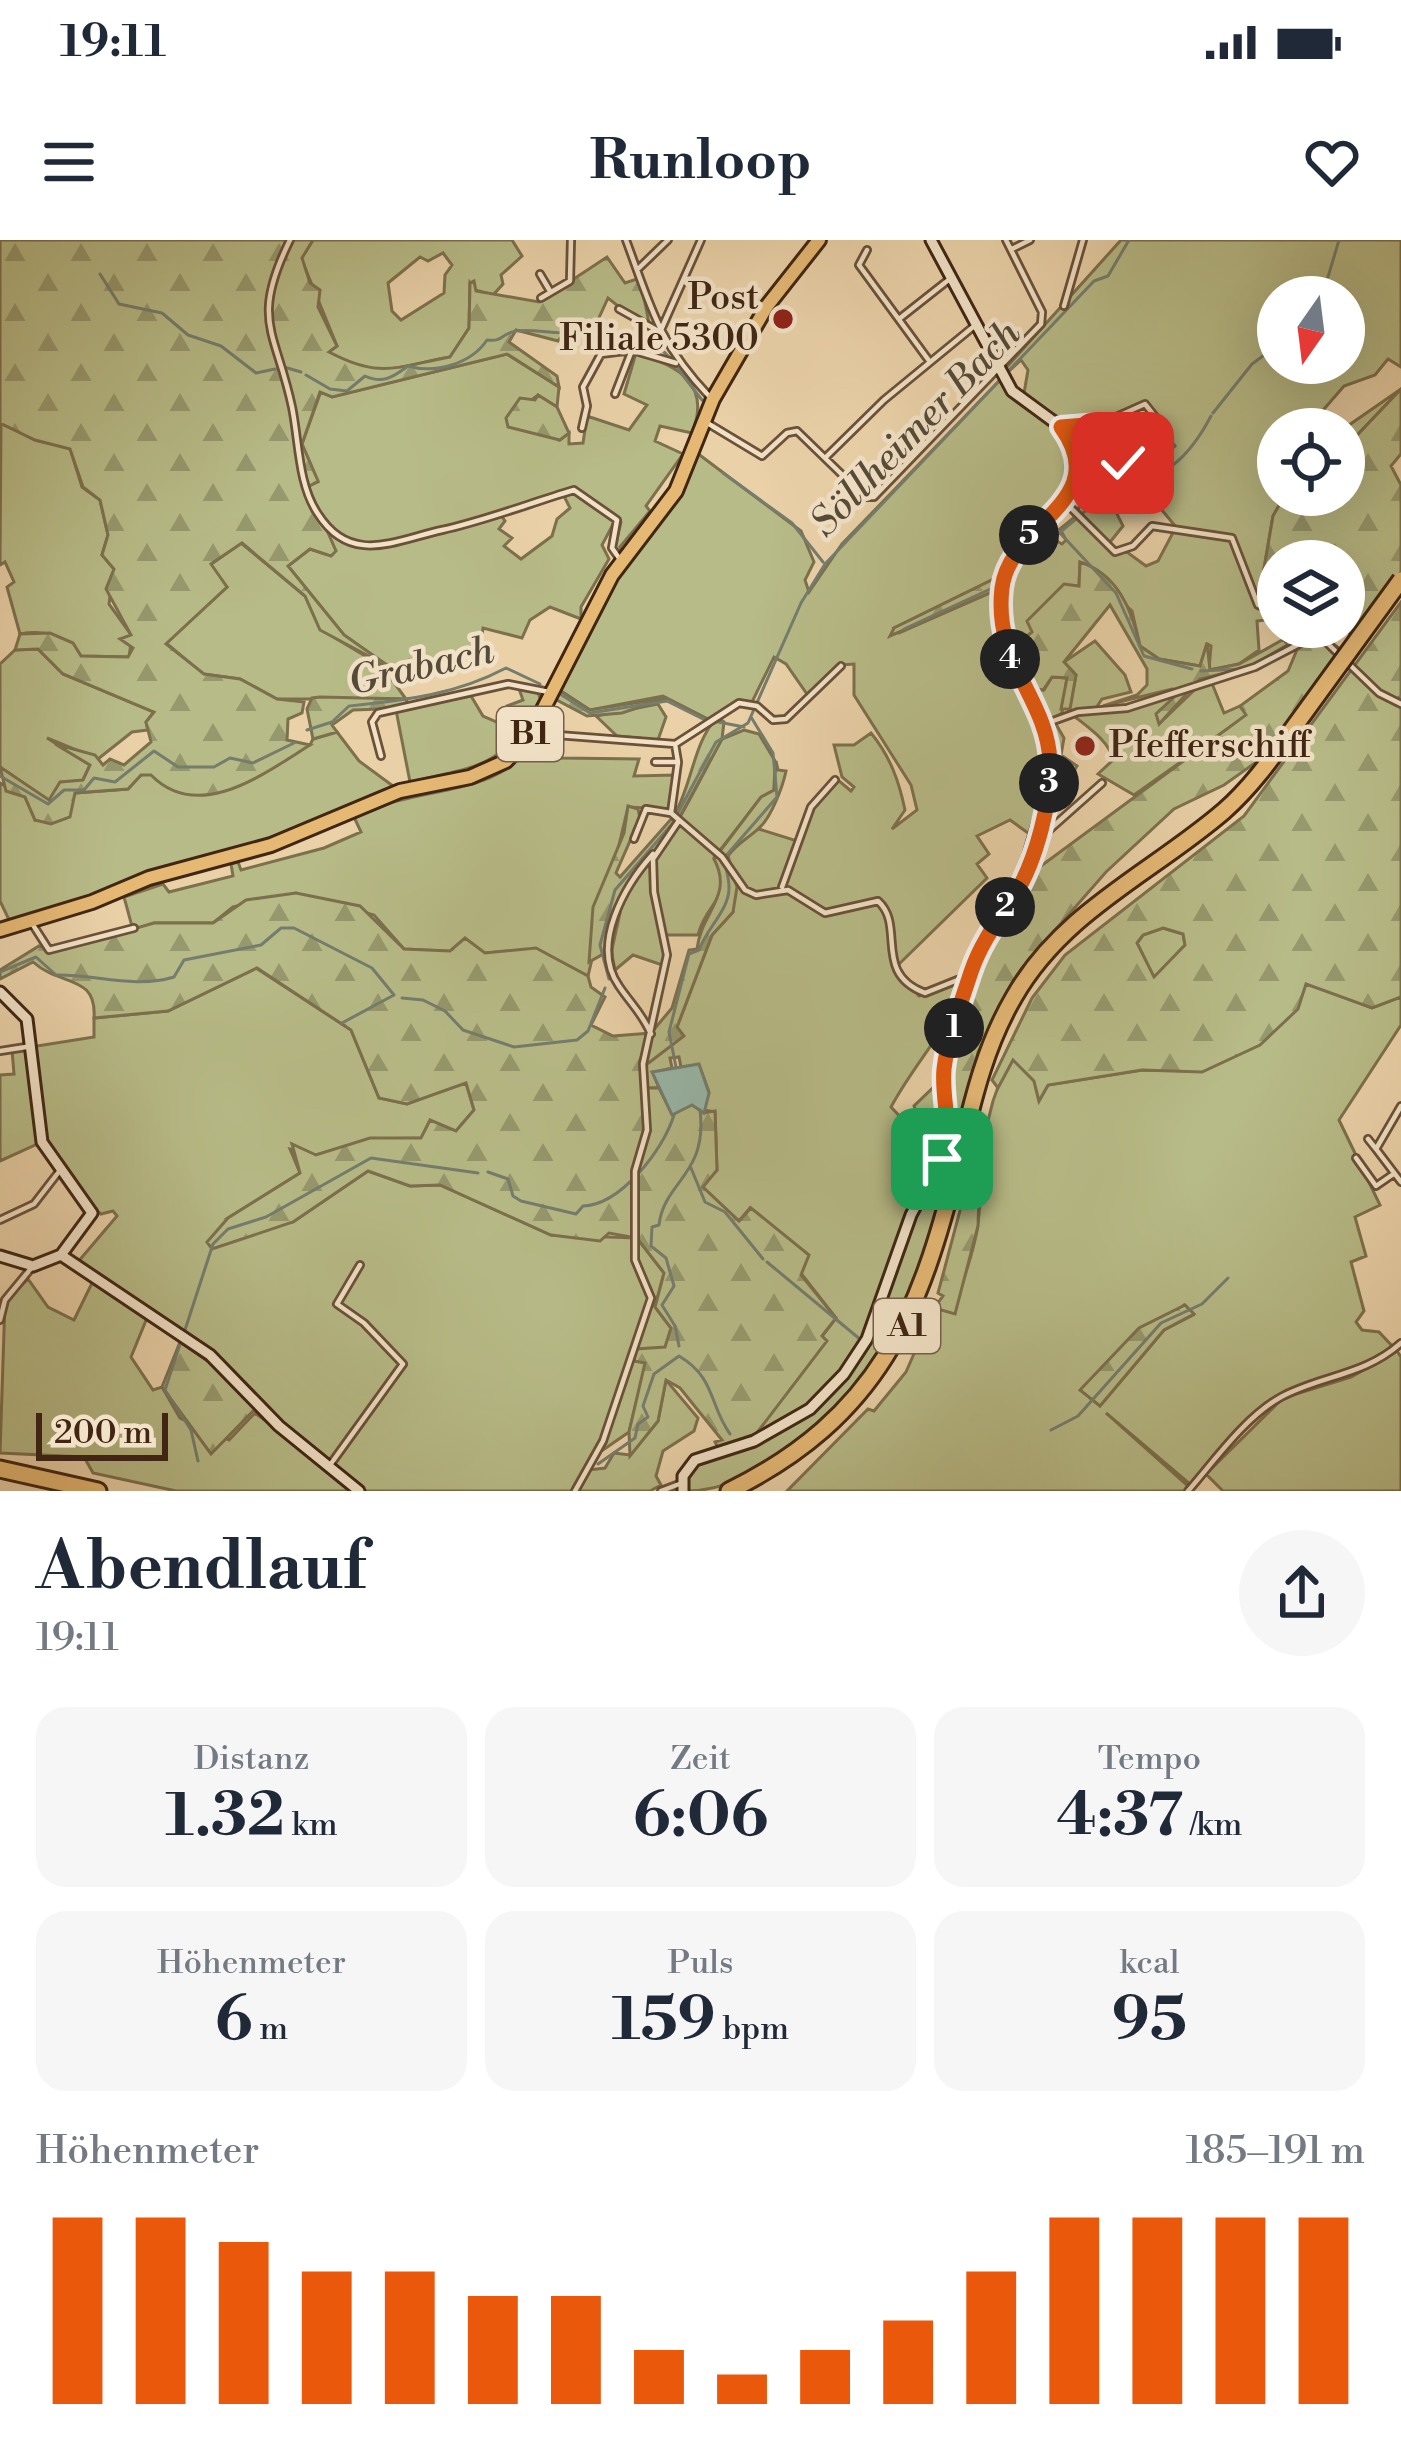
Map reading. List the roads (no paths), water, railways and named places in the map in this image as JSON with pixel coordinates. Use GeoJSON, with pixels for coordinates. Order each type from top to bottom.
{"type":"FeatureCollection","features":[{"type":"Feature","properties":{"kind":"highway","name":"A1"},"geometry":{"type":"LineString","coordinates":[[729,1491],[776,1467],[825,1431],[888,1358],[929,1273],[990,1045],[1028,974],[1078,919],[1225,810],[1293,737],[1401,580]]}},
{"type":"Feature","properties":{"kind":"highway","name":"A1"},"geometry":{"type":"LineString","coordinates":[[750,1491],[806,1457],[843,1426],[908,1343],[940,1264],[996,1054],[1034,982],[1090,919],[1233,815],[1401,594]]}},
{"type":"Feature","properties":{"kind":"highway"},"geometry":{"type":"LineString","coordinates":[[1244,779],[1277,751]]}},
{"type":"Feature","properties":{"kind":"highway"},"geometry":{"type":"LineString","coordinates":[[1078,919],[1099,890]]}},
{"type":"Feature","properties":{"kind":"highway"},"geometry":{"type":"LineString","coordinates":[[0,1474],[57,1491]]}},
{"type":"Feature","properties":{"kind":"highway"},"geometry":{"type":"LineString","coordinates":[[0,1474],[98,1491]]}},
{"type":"Feature","properties":{"kind":"main road","name":"B1"},"geometry":{"type":"LineString","coordinates":[[0,934],[164,873],[272,845],[400,791],[486,772],[514,755],[531,733],[622,560],[676,491],[712,399],[773,297],[820,240]]}},
{"type":"Feature","properties":{"kind":"street"},"geometry":{"type":"LineString","coordinates":[[290,240],[269,293],[269,336],[293,410],[306,483],[325,524],[354,544],[395,547],[579,490],[617,520],[612,548],[622,560]]}},
{"type":"Feature","properties":{"kind":"street"},"geometry":{"type":"LineString","coordinates":[[541,298],[570,281],[571,240]]}},
{"type":"Feature","properties":{"kind":"street"},"geometry":{"type":"LineString","coordinates":[[626,240],[676,362],[712,399]]}},
{"type":"Feature","properties":{"kind":"street"},"geometry":{"type":"LineString","coordinates":[[639,268],[668,240]]}},
{"type":"Feature","properties":{"kind":"street"},"geometry":{"type":"LineString","coordinates":[[660,332],[701,240]]}},
{"type":"Feature","properties":{"kind":"street"},"geometry":{"type":"LineString","coordinates":[[661,1491],[682,1487],[695,1460],[754,1441],[810,1409],[862,1348],[911,1216],[945,1150],[944,1069],[970,975],[983,942],[1020,885],[1038,831],[1050,768],[1042,725],[1012,667],[1001,619],[1002,589],[1016,548],[1065,502],[1076,469],[1070,439],[1061,427],[1024,404],[931,240]]}},
{"type":"Feature","properties":{"kind":"street"},"geometry":{"type":"LineString","coordinates":[[704,421],[756,455],[766,455],[794,430],[865,497],[874,497],[1002,372],[1043,320],[1006,240]]}},
{"type":"Feature","properties":{"kind":"street"},"geometry":{"type":"LineString","coordinates":[[1012,249],[1030,240]]}},
{"type":"Feature","properties":{"kind":"street"},"geometry":{"type":"LineString","coordinates":[[1064,306],[1083,240]]}},
{"type":"Feature","properties":{"kind":"street"},"geometry":{"type":"LineString","coordinates":[[868,250],[859,266],[930,362]]}},
{"type":"Feature","properties":{"kind":"street"},"geometry":{"type":"LineString","coordinates":[[540,274],[550,291]]}},
{"type":"Feature","properties":{"kind":"street"},"geometry":{"type":"LineString","coordinates":[[899,319],[953,276]]}},
{"type":"Feature","properties":{"kind":"street"},"geometry":{"type":"LineString","coordinates":[[619,309],[660,332]]}},
{"type":"Feature","properties":{"kind":"street"},"geometry":{"type":"LineString","coordinates":[[825,458],[978,323]]}},
{"type":"Feature","properties":{"kind":"street"},"geometry":{"type":"LineString","coordinates":[[582,428],[587,406],[581,395],[601,354],[632,350],[676,362]]}},
{"type":"Feature","properties":{"kind":"street"},"geometry":{"type":"LineString","coordinates":[[615,394],[632,350]]}},
{"type":"Feature","properties":{"kind":"street"},"geometry":{"type":"LineString","coordinates":[[1061,427],[1098,424],[1145,404],[1168,434]]}},
{"type":"Feature","properties":{"kind":"street"},"geometry":{"type":"LineString","coordinates":[[1098,424],[1123,463]]}},
{"type":"Feature","properties":{"kind":"street"},"geometry":{"type":"LineString","coordinates":[[1065,502],[1115,552],[1133,546],[1152,526],[1232,538],[1257,601]]}},
{"type":"Feature","properties":{"kind":"street"},"geometry":{"type":"LineString","coordinates":[[1042,725],[1078,712],[1127,708],[1255,667],[1292,648]]}},
{"type":"Feature","properties":{"kind":"street"},"geometry":{"type":"LineString","coordinates":[[1332,648],[1379,693],[1401,704]]}},
{"type":"Feature","properties":{"kind":"street"},"geometry":{"type":"LineString","coordinates":[[531,733],[675,744],[740,703],[755,705],[773,720],[786,719],[841,666]]}},
{"type":"Feature","properties":{"kind":"street"},"geometry":{"type":"LineString","coordinates":[[381,756],[372,722],[378,713],[515,683],[551,693]]}},
{"type":"Feature","properties":{"kind":"street"},"geometry":{"type":"LineString","coordinates":[[651,1034],[640,1008],[615,981],[609,946],[623,894],[675,818],[675,744]]}},
{"type":"Feature","properties":{"kind":"street"},"geometry":{"type":"LineString","coordinates":[[655,762],[678,762]]}},
{"type":"Feature","properties":{"kind":"street"},"geometry":{"type":"LineString","coordinates":[[782,889],[811,807],[835,780]]}},
{"type":"Feature","properties":{"kind":"street"},"geometry":{"type":"LineString","coordinates":[[1038,831],[1048,831],[1102,783]]}},
{"type":"Feature","properties":{"kind":"street"},"geometry":{"type":"LineString","coordinates":[[634,839],[646,809],[675,818],[723,859],[734,882],[749,893],[782,889],[825,913],[882,904],[890,923],[892,963],[920,993],[970,975]]}},
{"type":"Feature","properties":{"kind":"street"},"geometry":{"type":"LineString","coordinates":[[575,1491],[612,1419],[651,1298],[635,1260],[635,1173],[647,1130],[643,1064],[668,956],[654,892],[656,850]]}},
{"type":"Feature","properties":{"kind":"street"},"geometry":{"type":"LineString","coordinates":[[33,919],[38,940],[49,950],[134,928]]}},
{"type":"Feature","properties":{"kind":"street"},"geometry":{"type":"LineString","coordinates":[[0,992],[27,1019],[38,1129],[92,1213],[61,1255],[33,1266],[5,1300],[0,1320]]}},
{"type":"Feature","properties":{"kind":"street"},"geometry":{"type":"LineString","coordinates":[[0,1051],[32,1047]]}},
{"type":"Feature","properties":{"kind":"street"},"geometry":{"type":"LineString","coordinates":[[1376,1149],[1401,1106]]}},
{"type":"Feature","properties":{"kind":"street"},"geometry":{"type":"LineString","coordinates":[[1368,1139],[1401,1182]]}},
{"type":"Feature","properties":{"kind":"street"},"geometry":{"type":"LineString","coordinates":[[1356,1157],[1376,1186],[1392,1175]]}},
{"type":"Feature","properties":{"kind":"street"},"geometry":{"type":"LineString","coordinates":[[0,1220],[34,1204],[61,1169]]}},
{"type":"Feature","properties":{"kind":"street"},"geometry":{"type":"LineString","coordinates":[[61,1255],[210,1355],[279,1426],[359,1491]]}},
{"type":"Feature","properties":{"kind":"street"},"geometry":{"type":"LineString","coordinates":[[0,1256],[33,1266]]}},
{"type":"Feature","properties":{"kind":"street"},"geometry":{"type":"LineString","coordinates":[[330,1466],[403,1364],[364,1323],[337,1304],[360,1265]]}},
{"type":"Feature","properties":{"kind":"street"},"geometry":{"type":"LineString","coordinates":[[1188,1491],[1271,1403],[1297,1389],[1353,1374],[1401,1344]]}},
{"type":"Feature","properties":{"kind":"waterway","name":"Söllheimer Bach"},"geometry":{"type":"LineString","coordinates":[[609,979],[600,945],[615,890],[672,824],[716,742],[748,723],[801,603],[825,564],[1094,281],[1108,276],[1129,240]]}},
{"type":"Feature","properties":{"kind":"waterway"},"geometry":{"type":"LineString","coordinates":[[1328,276],[1339,240]]}},
{"type":"Feature","properties":{"kind":"waterway"},"geometry":{"type":"LineString","coordinates":[[100,274],[119,304],[162,313],[188,335],[221,346],[256,373],[275,369]]}},
{"type":"Feature","properties":{"kind":"waterway"},"geometry":{"type":"LineString","coordinates":[[306,375],[330,389],[347,391],[365,376],[382,380],[408,366],[452,365],[487,340],[524,330],[580,330],[596,343],[644,343],[669,357]]}},
{"type":"Feature","properties":{"kind":"waterway"},"geometry":{"type":"LineString","coordinates":[[1213,413],[1257,360]]}},
{"type":"Feature","properties":{"kind":"waterway"},"geometry":{"type":"LineString","coordinates":[[284,367],[301,372]]}},
{"type":"Feature","properties":{"kind":"waterway"},"geometry":{"type":"LineString","coordinates":[[678,369],[702,400]]}},
{"type":"Feature","properties":{"kind":"waterway"},"geometry":{"type":"LineString","coordinates":[[1080,515],[1167,469],[1182,457],[1211,416]]}},
{"type":"Feature","properties":{"kind":"waterway"},"geometry":{"type":"LineString","coordinates":[[723,473],[792,523],[823,562]]}},
{"type":"Feature","properties":{"kind":"waterway"},"geometry":{"type":"LineString","coordinates":[[1012,572],[1076,519]]}},
{"type":"Feature","properties":{"kind":"waterway"},"geometry":{"type":"LineString","coordinates":[[1059,532],[1116,593],[1144,656],[1192,669]]}},
{"type":"Feature","properties":{"kind":"waterway"},"geometry":{"type":"LineString","coordinates":[[904,629],[999,585]]}},
{"type":"Feature","properties":{"kind":"waterway","name":"Grabach"},"geometry":{"type":"LineString","coordinates":[[307,730],[332,722],[349,706],[449,690],[506,668],[540,684]]}},
{"type":"Feature","properties":{"kind":"waterway"},"geometry":{"type":"LineString","coordinates":[[1201,671],[1240,669]]}},
{"type":"Feature","properties":{"kind":"waterway","name":"Grabach"},"geometry":{"type":"LineString","coordinates":[[560,694],[590,713],[667,701],[703,719],[744,727]]}},
{"type":"Feature","properties":{"kind":"waterway"},"geometry":{"type":"LineString","coordinates":[[676,1067],[669,1032],[689,954],[699,950],[728,895],[724,858],[777,797],[773,753],[751,717]]}},
{"type":"Feature","properties":{"kind":"waterway","name":"Grabach"},"geometry":{"type":"LineString","coordinates":[[0,776],[48,804],[64,790],[84,790],[94,778],[115,782],[154,751],[178,767],[214,767],[230,758],[253,763],[294,743]]}},
{"type":"Feature","properties":{"kind":"waterway","name":"Söllheimer Bach"},"geometry":{"type":"LineString","coordinates":[[0,972],[36,957],[56,975],[159,980],[174,977],[184,960],[261,945],[281,928],[294,928],[372,968],[394,995],[342,1023]]}},
{"type":"Feature","properties":{"kind":"waterway","name":"Söllheimer Bach"},"geometry":{"type":"LineString","coordinates":[[402,998],[423,1000],[445,1011],[463,1030],[514,1047],[577,1040],[588,1031],[605,988]]}},
{"type":"Feature","properties":{"kind":"waterway"},"geometry":{"type":"LineString","coordinates":[[679,1346],[675,1326],[662,1305],[674,1286],[666,1258],[651,1246],[652,1227],[659,1225],[698,1149],[700,1110]]}},
{"type":"Feature","properties":{"kind":"waterway"},"geometry":{"type":"LineString","coordinates":[[488,1172],[508,1179],[513,1196],[521,1201],[576,1214],[583,1206],[611,1196],[638,1174],[674,1115]]}},
{"type":"Feature","properties":{"kind":"waterway"},"geometry":{"type":"LineString","coordinates":[[184,1333],[213,1244],[228,1229],[266,1217],[371,1158],[478,1173]]}},
{"type":"Feature","properties":{"kind":"waterway"},"geometry":{"type":"LineString","coordinates":[[691,1168],[705,1202],[725,1212],[763,1259]]}},
{"type":"Feature","properties":{"kind":"waterway"},"geometry":{"type":"LineString","coordinates":[[767,1262],[861,1340]]}},
{"type":"Feature","properties":{"kind":"waterway"},"geometry":{"type":"LineString","coordinates":[[1051,1430],[1078,1416],[1161,1323],[1202,1304],[1228,1278]]}},
{"type":"Feature","properties":{"kind":"waterway"},"geometry":{"type":"LineString","coordinates":[[181,1341],[165,1390],[191,1430],[198,1461]]}},
{"type":"Feature","properties":{"kind":"waterway"},"geometry":{"type":"LineString","coordinates":[[598,1464],[635,1438],[638,1424],[648,1417],[643,1406],[654,1374],[679,1356],[700,1373],[730,1434]]}},
{"type":"Feature","properties":{"kind":"place","name":"Post Filiale 5300"},"geometry":{"type":"Point","coordinates":[783,319]}},
{"type":"Feature","properties":{"kind":"place","name":"Pfefferschiff"},"geometry":{"type":"Point","coordinates":[1085,746]}}]}
